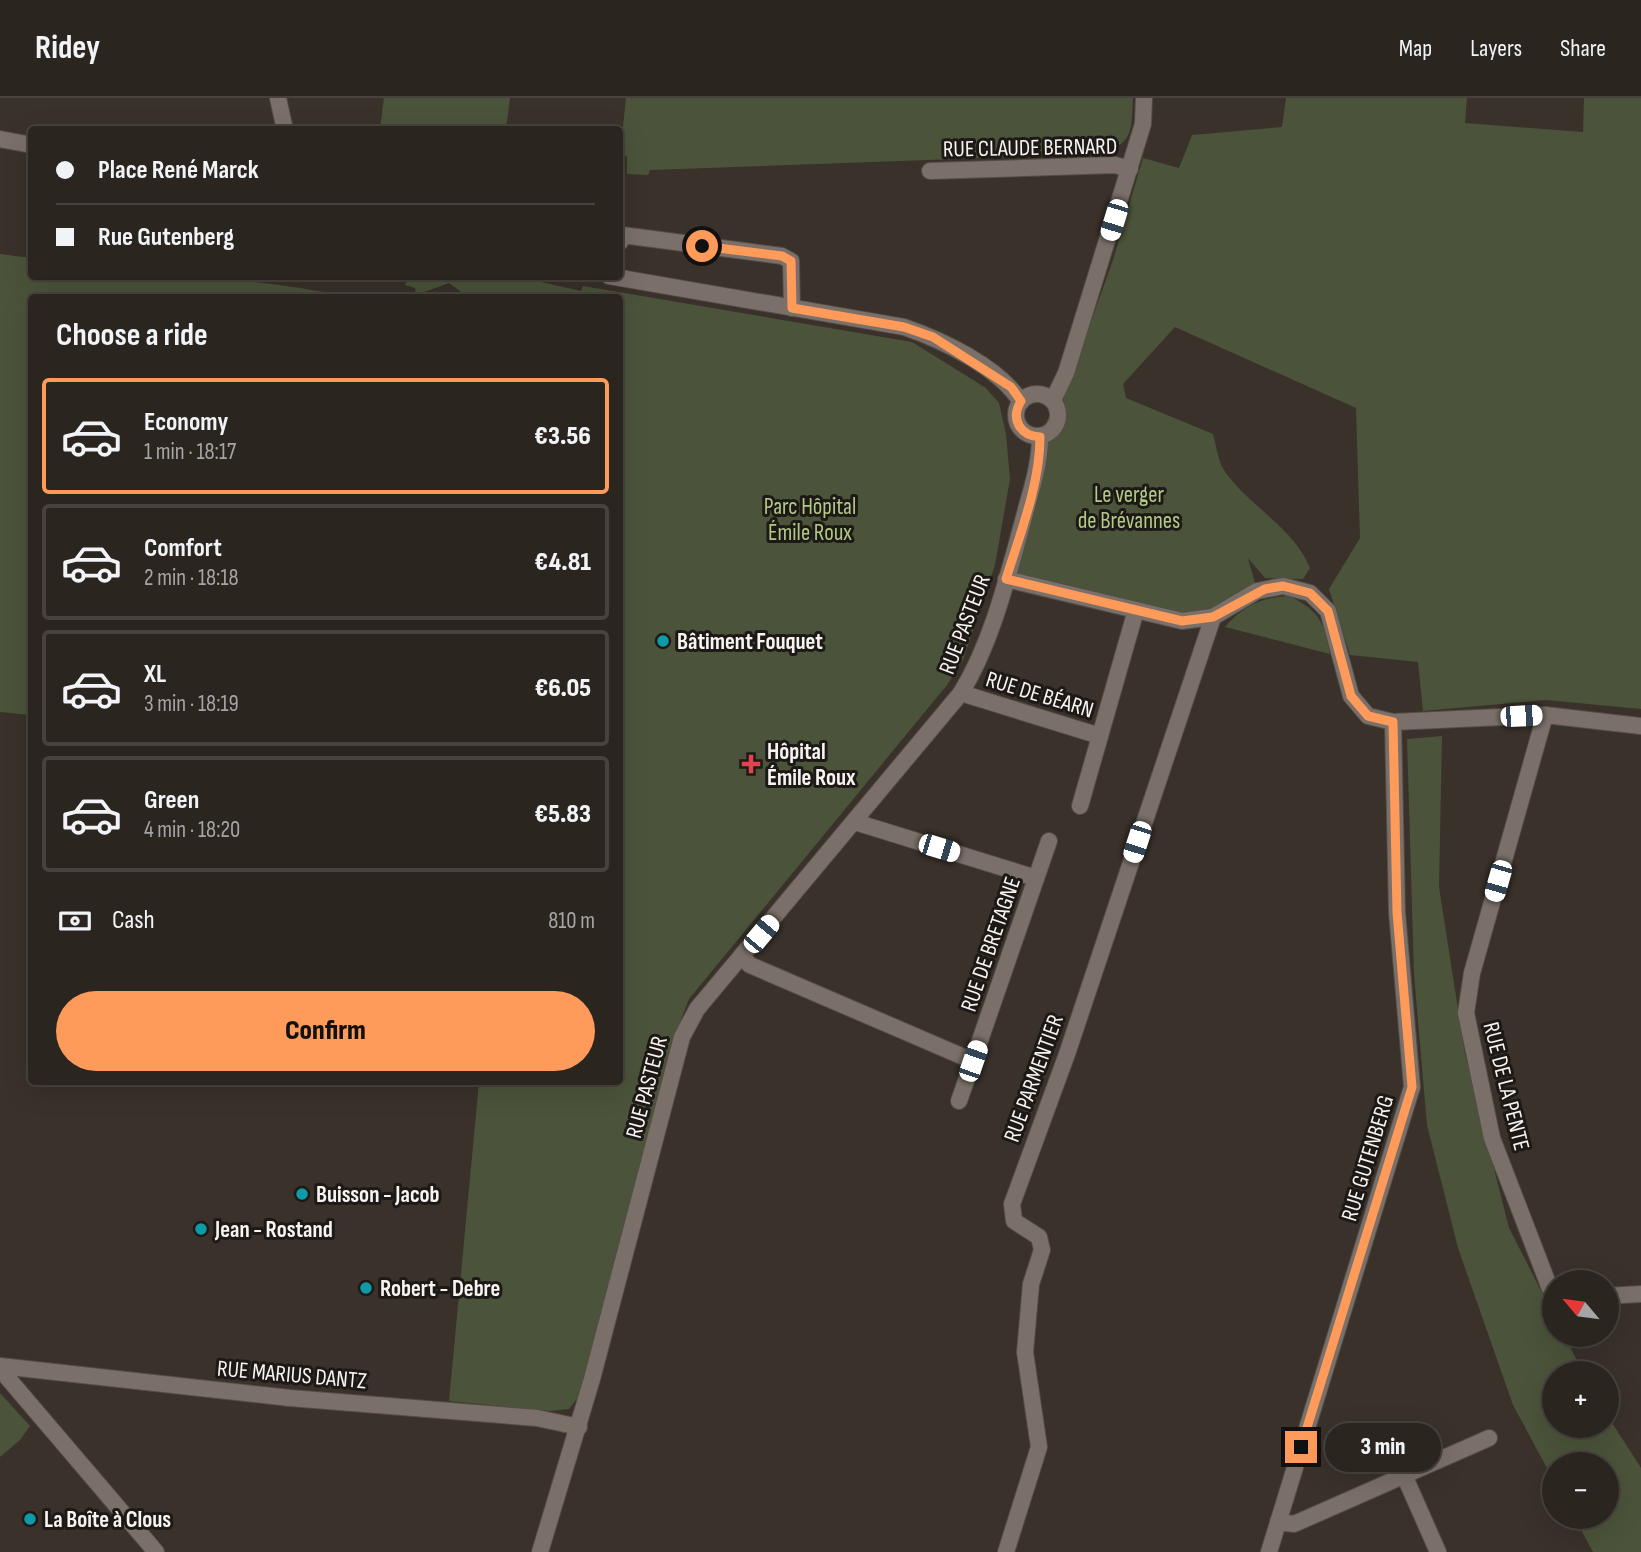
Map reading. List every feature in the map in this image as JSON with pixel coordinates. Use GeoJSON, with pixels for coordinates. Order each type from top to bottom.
{"type":"FeatureCollection","features":[{"type":"Feature","properties":{"kind":"street"},"geometry":{"type":"LineString","coordinates":[[278,98],[284,126]]}},
{"type":"Feature","properties":{"kind":"street"},"geometry":{"type":"LineString","coordinates":[[1053,400],[1033,394],[1021,401],[1017,408],[1017,422],[1026,434],[1040,437],[1056,426],[1058,412],[1053,400],[1066,373],[1143,124],[1144,98]]}},
{"type":"Feature","properties":{"kind":"street"},"geometry":{"type":"LineString","coordinates":[[0,139],[28,144]]}},
{"type":"Feature","properties":{"kind":"street","name":"RUE CLAUDE BERNARD"},"geometry":{"type":"LineString","coordinates":[[930,171],[1115,165],[1129,169]]}},
{"type":"Feature","properties":{"kind":"street"},"geometry":{"type":"LineString","coordinates":[[623,239],[782,256],[791,261],[792,308]]}},
{"type":"Feature","properties":{"kind":"street"},"geometry":{"type":"LineString","coordinates":[[623,278],[904,327],[933,337],[1011,387],[1021,401]]}},
{"type":"Feature","properties":{"kind":"street","name":"RUE PASTEUR"},"geometry":{"type":"LineString","coordinates":[[540,1552],[579,1427],[682,1037],[697,1009],[961,693],[982,652],[1006,579],[1038,465],[1040,437]]}},
{"type":"Feature","properties":{"kind":"street"},"geometry":{"type":"LineString","coordinates":[[1006,579],[1182,621],[1213,617],[1257,591],[1283,586],[1310,593],[1328,611],[1351,696],[1368,716],[1393,722],[1545,715],[1641,726]]}},
{"type":"Feature","properties":{"kind":"street","name":"RUE DE BÉARN"},"geometry":{"type":"LineString","coordinates":[[961,693],[1100,736],[1136,611]]}},
{"type":"Feature","properties":{"kind":"street","name":"RUE PARMENTIER"},"geometry":{"type":"LineString","coordinates":[[1006,1552],[1039,1447],[1025,1352],[1031,1284],[1042,1250],[1039,1237],[1014,1221],[1012,1204],[1067,1054],[1213,617]]}},
{"type":"Feature","properties":{"kind":"street","name":"RUE DE LA PENTE"},"geometry":{"type":"LineString","coordinates":[[1543,1270],[1492,1138],[1466,1013],[1472,973],[1545,715]]}},
{"type":"Feature","properties":{"kind":"street","name":"RUE GUTENBERG"},"geometry":{"type":"LineString","coordinates":[[1269,1552],[1412,1087],[1397,912],[1393,722]]}},
{"type":"Feature","properties":{"kind":"street"},"geometry":{"type":"LineString","coordinates":[[1080,806],[1100,736]]}},
{"type":"Feature","properties":{"kind":"street"},"geometry":{"type":"LineString","coordinates":[[855,822],[1036,878]]}},
{"type":"Feature","properties":{"kind":"street","name":"RUE DE BRETAGNE"},"geometry":{"type":"LineString","coordinates":[[959,1101],[1049,841]]}},
{"type":"Feature","properties":{"kind":"street"},"geometry":{"type":"LineString","coordinates":[[742,957],[750,965],[973,1061]]}},
{"type":"Feature","properties":{"kind":"street"},"geometry":{"type":"LineString","coordinates":[[1619,1295],[1641,1294]]}},
{"type":"Feature","properties":{"kind":"street"},"geometry":{"type":"LineString","coordinates":[[0,1368],[156,1552]]}},
{"type":"Feature","properties":{"kind":"street","name":"RUE MARIUS DANTZ"},"geometry":{"type":"LineString","coordinates":[[0,1368],[290,1398],[537,1418],[579,1427]]}},
{"type":"Feature","properties":{"kind":"street"},"geometry":{"type":"LineString","coordinates":[[1278,1522],[1294,1524],[1489,1438]]}},
{"type":"Feature","properties":{"kind":"street"},"geometry":{"type":"LineString","coordinates":[[1404,1475],[1438,1552]]}},
{"type":"Feature","properties":{"kind":"green space"},"geometry":{"type":"Polygon","coordinates":[[[384,98],[510,98],[506,126],[380,126],[384,98]]]}},
{"type":"Feature","properties":{"kind":"green space"},"geometry":{"type":"Polygon","coordinates":[[[626,98],[1133,98],[1128,135],[1118,146],[1098,154],[650,170],[648,175],[627,174],[627,156],[623,155],[626,98]]]}},
{"type":"Feature","properties":{"kind":"green space","name":"Le verger de Brévannes"},"geometry":{"type":"Polygon","coordinates":[[[1286,98],[1467,98],[1465,123],[1583,132],[1584,98],[1641,98],[1641,709],[1546,700],[1423,711],[1418,662],[1350,655],[1329,589],[1360,538],[1356,408],[1175,327],[1123,384],[1126,398],[1213,434],[1224,470],[1246,495],[1282,528],[1302,553],[1310,568],[1303,579],[1265,578],[1248,558],[1257,591],[1182,621],[1006,579],[1040,437],[1056,400],[1072,375],[1113,260],[1143,158],[1179,168],[1192,135],[1282,127],[1286,98]]]}},
{"type":"Feature","properties":{"kind":"green space"},"geometry":{"type":"Polygon","coordinates":[[[0,254],[28,258],[28,280],[229,280],[331,294],[28,294],[28,715],[0,712],[0,254]]]}},
{"type":"Feature","properties":{"kind":"green space","name":"Parc Hôpital Émile Roux"},"geometry":{"type":"Polygon","coordinates":[[[407,280],[532,280],[581,291],[583,286],[912,342],[986,388],[999,403],[1006,434],[1010,479],[995,565],[963,660],[947,685],[689,999],[678,1027],[579,1396],[569,1409],[550,1411],[449,1401],[479,1085],[623,1085],[623,294],[464,294],[449,283],[416,294],[415,288],[405,285],[407,280]]]}},
{"type":"Feature","properties":{"kind":"green space"},"geometry":{"type":"Polygon","coordinates":[[[1290,596],[1319,619],[1330,654],[1225,627],[1239,613],[1254,604],[1271,598],[1290,596]]]}},
{"type":"Feature","properties":{"kind":"green space"},"geometry":{"type":"Polygon","coordinates":[[[1442,736],[1439,887],[1465,1054],[1509,1228],[1542,1293],[1542,1348],[1571,1348],[1577,1361],[1542,1361],[1542,1438],[1619,1438],[1619,1434],[1641,1468],[1641,1552],[1593,1552],[1581,1529],[1619,1529],[1619,1452],[1542,1452],[1542,1459],[1513,1405],[1458,1248],[1427,1125],[1414,974],[1407,739],[1442,736]]]}},
{"type":"Feature","properties":{"kind":"green space"},"geometry":{"type":"Polygon","coordinates":[[[0,1393],[30,1426],[20,1440],[0,1457],[0,1393]]]}},
{"type":"Feature","properties":{"kind":"place","name":"Bâtiment Fouquet"},"geometry":{"type":"Point","coordinates":[663,641]}},
{"type":"Feature","properties":{"kind":"place","name":"Hôpital Émile Roux"},"geometry":{"type":"Point","coordinates":[751,764]}},
{"type":"Feature","properties":{"kind":"place","name":"Buisson - Jacob"},"geometry":{"type":"Point","coordinates":[302,1194]}},
{"type":"Feature","properties":{"kind":"place","name":"Jean - Rostand"},"geometry":{"type":"Point","coordinates":[201,1229]}},
{"type":"Feature","properties":{"kind":"place","name":"Robert - Debre"},"geometry":{"type":"Point","coordinates":[366,1288]}},
{"type":"Feature","properties":{"kind":"place","name":"La Boîte à Clous"},"geometry":{"type":"Point","coordinates":[30,1519]}},
{"type":"Feature","properties":{"kind":"route"},"geometry":{"type":"LineString","coordinates":[[702,246],[782,256],[791,261],[792,308],[904,327],[933,337],[1011,387],[1021,401],[1016,415],[1020,429],[1026,434],[1040,437],[1040,444],[1038,465],[1006,579],[1182,621],[1213,617],[1265,589],[1283,586],[1310,593],[1328,611],[1351,696],[1368,716],[1393,722],[1397,912],[1412,1087],[1301,1447]]}}]}
